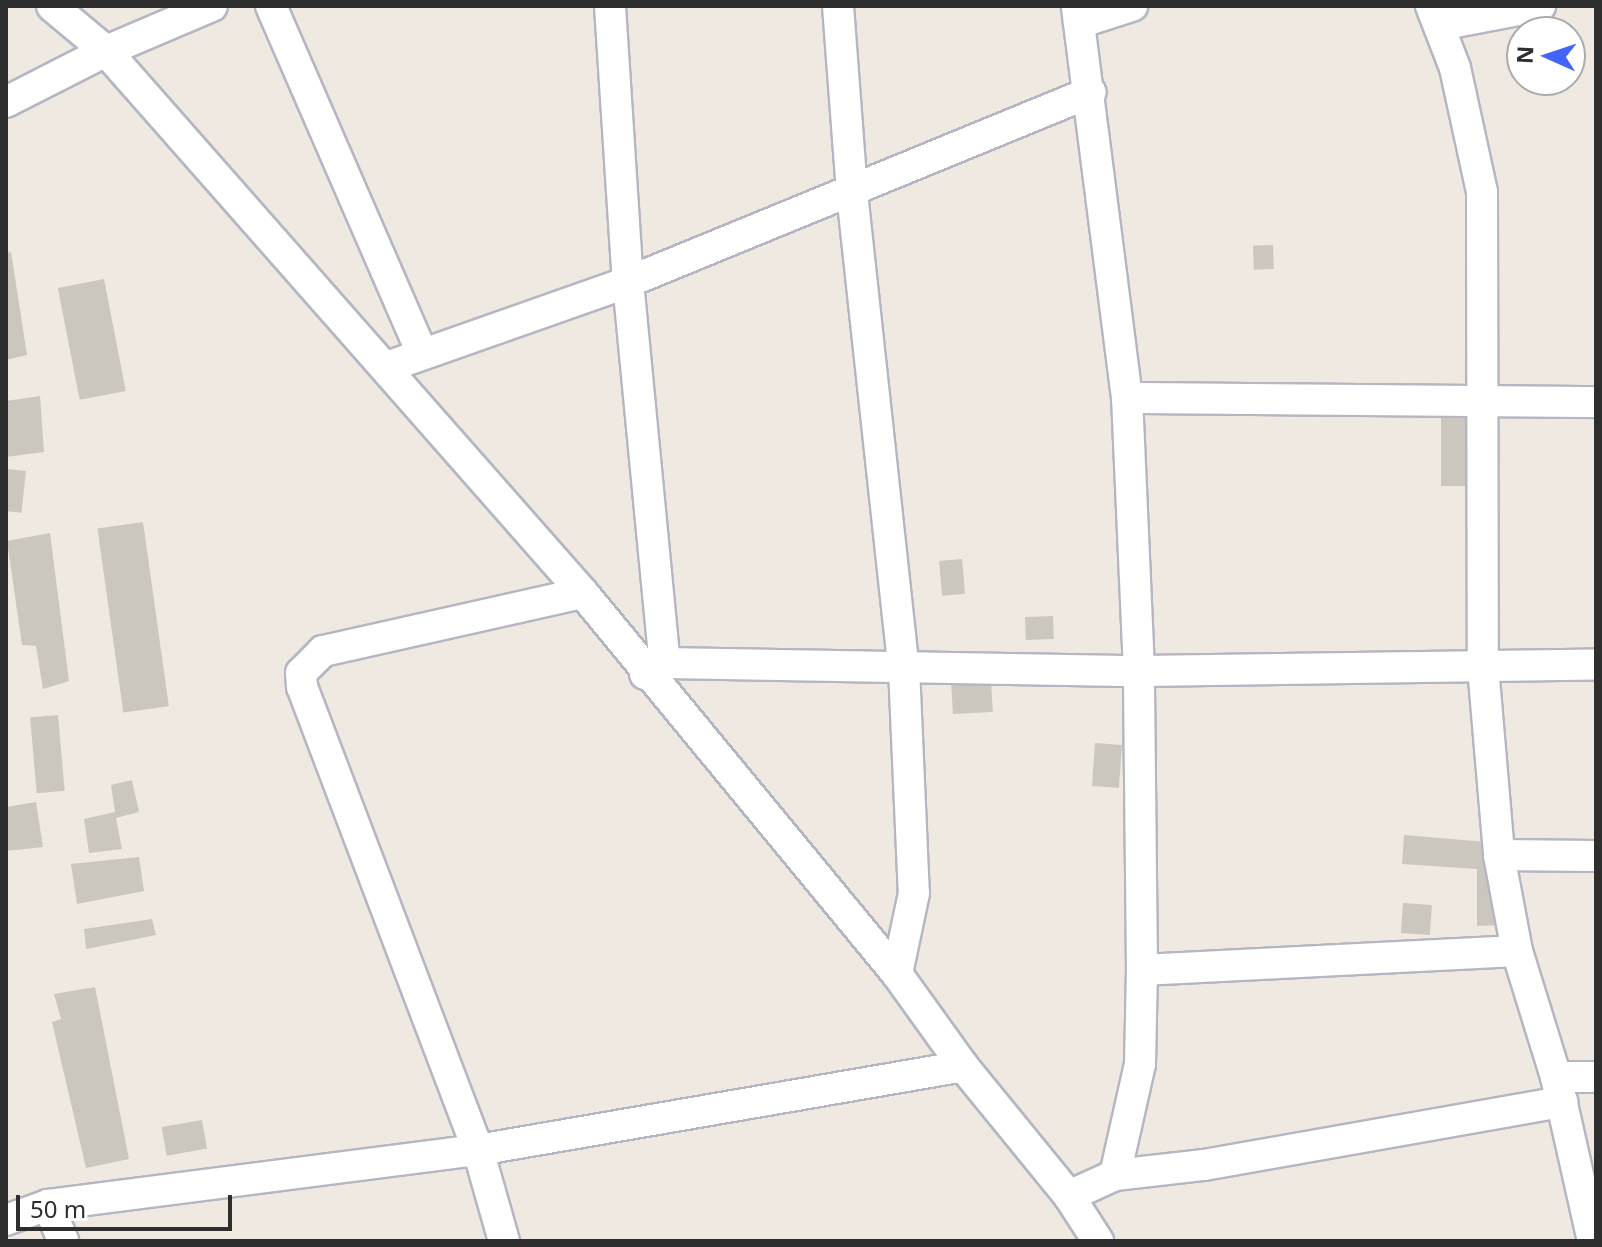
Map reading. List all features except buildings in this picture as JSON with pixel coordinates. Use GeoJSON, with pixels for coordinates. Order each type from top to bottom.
{"type":"FeatureCollection","features":[{"type":"Feature","properties":{"kind":"street"},"geometry":{"type":"LineString","coordinates":[[52,6],[106,51],[583,593],[655,669],[897,974],[963,1066],[1069,1196],[1098,1241]]}},
{"type":"Feature","properties":{"kind":"street"},"geometry":{"type":"LineString","coordinates":[[6,102],[106,51],[212,6]]}},
{"type":"Feature","properties":{"kind":"street"},"geometry":{"type":"LineString","coordinates":[[271,6],[422,354]]}},
{"type":"Feature","properties":{"kind":"street"},"geometry":{"type":"LineString","coordinates":[[610,6],[655,669]]}},
{"type":"Feature","properties":{"kind":"street"},"geometry":{"type":"LineString","coordinates":[[838,6],[852,193],[904,668],[914,893],[897,974]]}},
{"type":"Feature","properties":{"kind":"street"},"geometry":{"type":"LineString","coordinates":[[1115,1175],[1140,1064],[1139,671],[1127,398],[1091,92],[1078,15],[1132,6]]}},
{"type":"Feature","properties":{"kind":"street"},"geometry":{"type":"LineString","coordinates":[[1540,6],[1436,15],[1472,133],[1482,192],[1485,399],[1483,667],[1499,855],[1517,951],[1559,1090],[1593,1241]]}},
{"type":"Feature","properties":{"kind":"street"},"geometry":{"type":"LineString","coordinates":[[387,367],[628,282],[852,193],[1091,92]]}},
{"type":"Feature","properties":{"kind":"street"},"geometry":{"type":"LineString","coordinates":[[1127,398],[1596,402]]}},
{"type":"Feature","properties":{"kind":"street"},"geometry":{"type":"LineString","coordinates":[[504,1241],[478,1150],[302,687],[301,673],[323,651],[583,593]]}},
{"type":"Feature","properties":{"kind":"street"},"geometry":{"type":"LineString","coordinates":[[655,669],[1139,671],[1596,665]]}},
{"type":"Feature","properties":{"kind":"street"},"geometry":{"type":"LineString","coordinates":[[1499,855],[1596,856]]}},
{"type":"Feature","properties":{"kind":"street"},"geometry":{"type":"LineString","coordinates":[[1142,970],[1517,951]]}},
{"type":"Feature","properties":{"kind":"street"},"geometry":{"type":"LineString","coordinates":[[6,1220],[48,1205],[478,1150],[963,1066]]}},
{"type":"Feature","properties":{"kind":"street"},"geometry":{"type":"LineString","coordinates":[[1069,1196],[1115,1175],[1204,1165],[1559,1090],[1596,1077]]}},
{"type":"Feature","properties":{"kind":"street"},"geometry":{"type":"LineString","coordinates":[[48,1205],[63,1241]]}}]}
